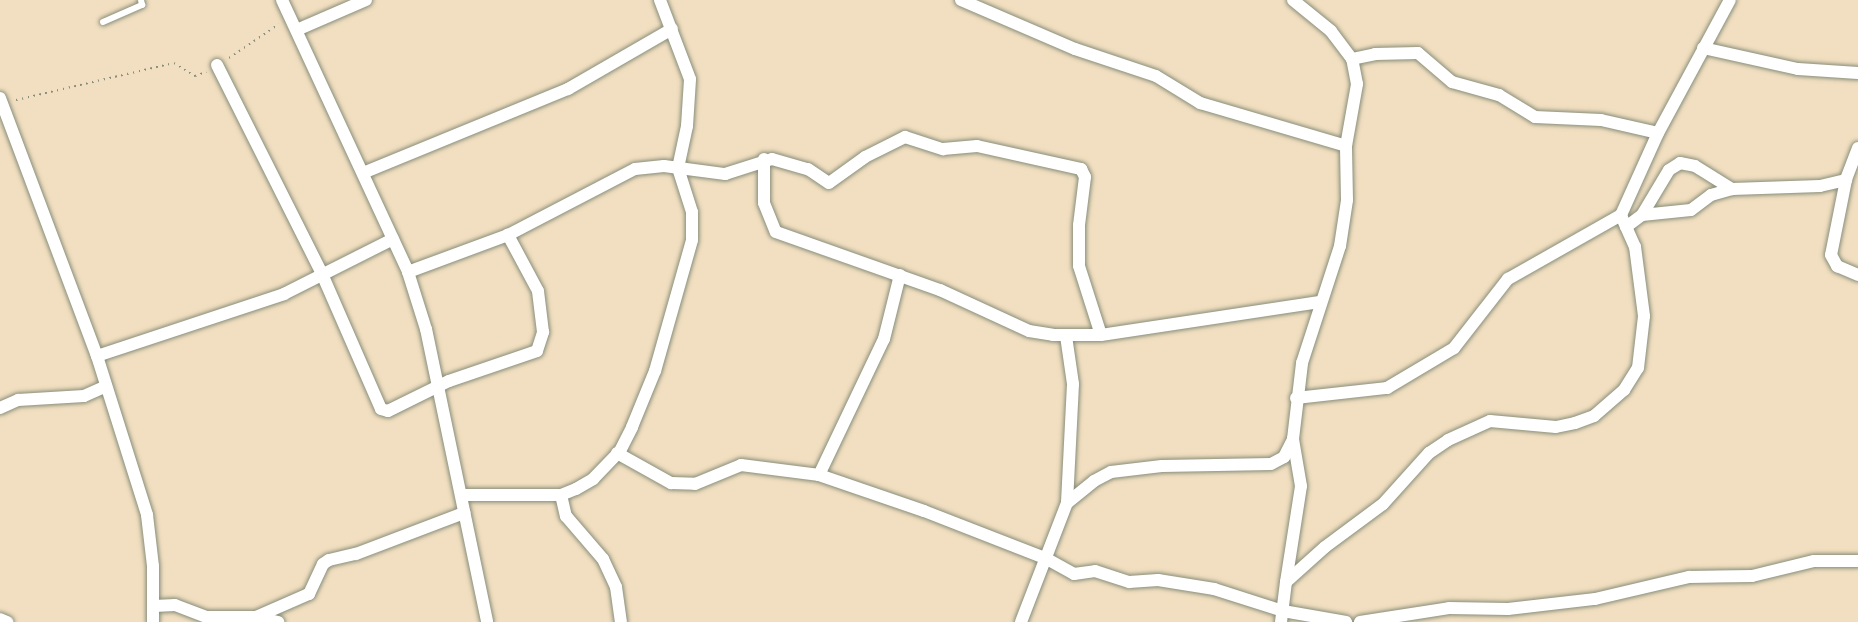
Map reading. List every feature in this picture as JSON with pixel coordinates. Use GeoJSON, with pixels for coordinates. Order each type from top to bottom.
{"type":"FeatureCollection","features":[{"type":"Feature","properties":{"kind":"street"},"geometry":{"type":"LineString","coordinates":[[282,0],[299,29],[408,272],[426,329],[487,622]]}},
{"type":"Feature","properties":{"kind":"street"},"geometry":{"type":"LineString","coordinates":[[299,29],[366,0]]}},
{"type":"Feature","properties":{"kind":"street"},"geometry":{"type":"LineString","coordinates":[[461,495],[561,495],[593,479],[617,453],[655,370],[690,250],[692,212],[678,168],[687,126],[690,79],[660,0]]}},
{"type":"Feature","properties":{"kind":"street"},"geometry":{"type":"LineString","coordinates":[[961,0],[1076,50],[1156,76],[1200,104],[1346,146]]}},
{"type":"Feature","properties":{"kind":"street"},"geometry":{"type":"LineString","coordinates":[[1282,616],[1301,486],[1293,439],[1296,398],[1320,302],[1343,228],[1346,146],[1357,84],[1352,59],[1331,31],[1293,0]]}},
{"type":"Feature","properties":{"kind":"street"},"geometry":{"type":"LineString","coordinates":[[1286,582],[1325,547],[1383,504],[1429,453],[1448,440],[1490,421],[1556,427],[1575,423],[1594,416],[1623,390],[1638,368],[1644,333],[1638,260],[1623,221],[1658,133],[1730,0]]}},
{"type":"Feature","properties":{"kind":"street"},"geometry":{"type":"LineString","coordinates":[[363,173],[568,89],[672,29]]}},
{"type":"Feature","properties":{"kind":"street"},"geometry":{"type":"LineString","coordinates":[[1703,48],[1798,69],[1858,73]]}},
{"type":"Feature","properties":{"kind":"street"},"geometry":{"type":"LineString","coordinates":[[1352,59],[1375,54],[1418,53],[1452,82],[1499,95],[1535,117],[1601,120],[1658,133]]}},
{"type":"Feature","properties":{"kind":"street"},"geometry":{"type":"LineString","coordinates":[[218,65],[322,274],[381,409],[388,411],[437,388],[532,353],[541,345],[542,310],[538,291],[508,235]]}},
{"type":"Feature","properties":{"kind":"street"},"geometry":{"type":"LineString","coordinates":[[1,101],[96,356],[147,515],[154,606],[153,622]]}},
{"type":"Feature","properties":{"kind":"street"},"geometry":{"type":"LineString","coordinates":[[408,272],[508,235],[635,169],[678,168],[725,174],[764,159],[799,165],[829,183],[901,137],[943,149],[977,146],[1081,169],[1085,177],[1078,225],[1079,266],[1101,335]]}},
{"type":"Feature","properties":{"kind":"street"},"geometry":{"type":"LineString","coordinates":[[1858,148],[1846,180],[1831,255],[1838,266],[1858,275]]}},
{"type":"Feature","properties":{"kind":"street"},"geometry":{"type":"LineString","coordinates":[[764,159],[764,203],[776,232],[900,275],[1029,331],[1066,336],[1101,335],[1320,302]]}},
{"type":"Feature","properties":{"kind":"street"},"geometry":{"type":"LineString","coordinates":[[1642,214],[1669,170],[1680,163],[1695,166],[1732,189]]}},
{"type":"Feature","properties":{"kind":"street"},"geometry":{"type":"LineString","coordinates":[[1296,398],[1387,388],[1454,348],[1508,279],[1623,221],[1642,214],[1691,210],[1711,195],[1732,189],[1820,186],[1846,180]]}},
{"type":"Feature","properties":{"kind":"street"},"geometry":{"type":"LineString","coordinates":[[96,356],[284,294],[393,239]]}},
{"type":"Feature","properties":{"kind":"street"},"geometry":{"type":"LineString","coordinates":[[819,475],[884,339],[900,275]]}},
{"type":"Feature","properties":{"kind":"street"},"geometry":{"type":"LineString","coordinates":[[1021,622],[1067,503],[1073,384],[1066,336]]}},
{"type":"Feature","properties":{"kind":"street"},"geometry":{"type":"LineString","coordinates":[[0,408],[18,400],[84,396],[106,386]]}},
{"type":"Feature","properties":{"kind":"street"},"geometry":{"type":"LineString","coordinates":[[1067,503],[1111,472],[1162,466],[1271,464],[1284,457],[1293,439]]}},
{"type":"Feature","properties":{"kind":"street"},"geometry":{"type":"LineString","coordinates":[[617,453],[670,483],[695,484],[741,465],[819,475],[1047,559],[1074,574],[1095,571],[1129,582],[1158,580],[1214,589],[1282,616],[1346,622]]}},
{"type":"Feature","properties":{"kind":"street"},"geometry":{"type":"LineString","coordinates":[[561,495],[566,516],[603,559],[612,578],[621,622]]}},
{"type":"Feature","properties":{"kind":"street"},"geometry":{"type":"LineString","coordinates":[[256,617],[309,594],[323,564],[329,560],[356,554],[464,513]]}},
{"type":"Feature","properties":{"kind":"street"},"geometry":{"type":"LineString","coordinates":[[1360,622],[1449,608],[1479,609],[1595,599],[1689,577],[1752,576],[1814,561],[1858,561]]}},
{"type":"Feature","properties":{"kind":"street"},"geometry":{"type":"LineString","coordinates":[[154,606],[175,605],[207,617],[256,617],[278,622]]}},
{"type":"Feature","properties":{"kind":"street"},"geometry":{"type":"LineString","coordinates":[[1479,609],[1488,622]]}},
{"type":"Feature","properties":{"kind":"street"},"geometry":{"type":"LineString","coordinates":[[0,619],[7,622]]}},
{"type":"Feature","properties":{"kind":"lane"},"geometry":{"type":"LineString","coordinates":[[103,22],[142,5],[141,0]]}},
{"type":"Feature","properties":{"kind":"path"},"geometry":{"type":"LineString","coordinates":[[1,101],[174,63],[195,76],[218,65],[291,16]]}}]}
